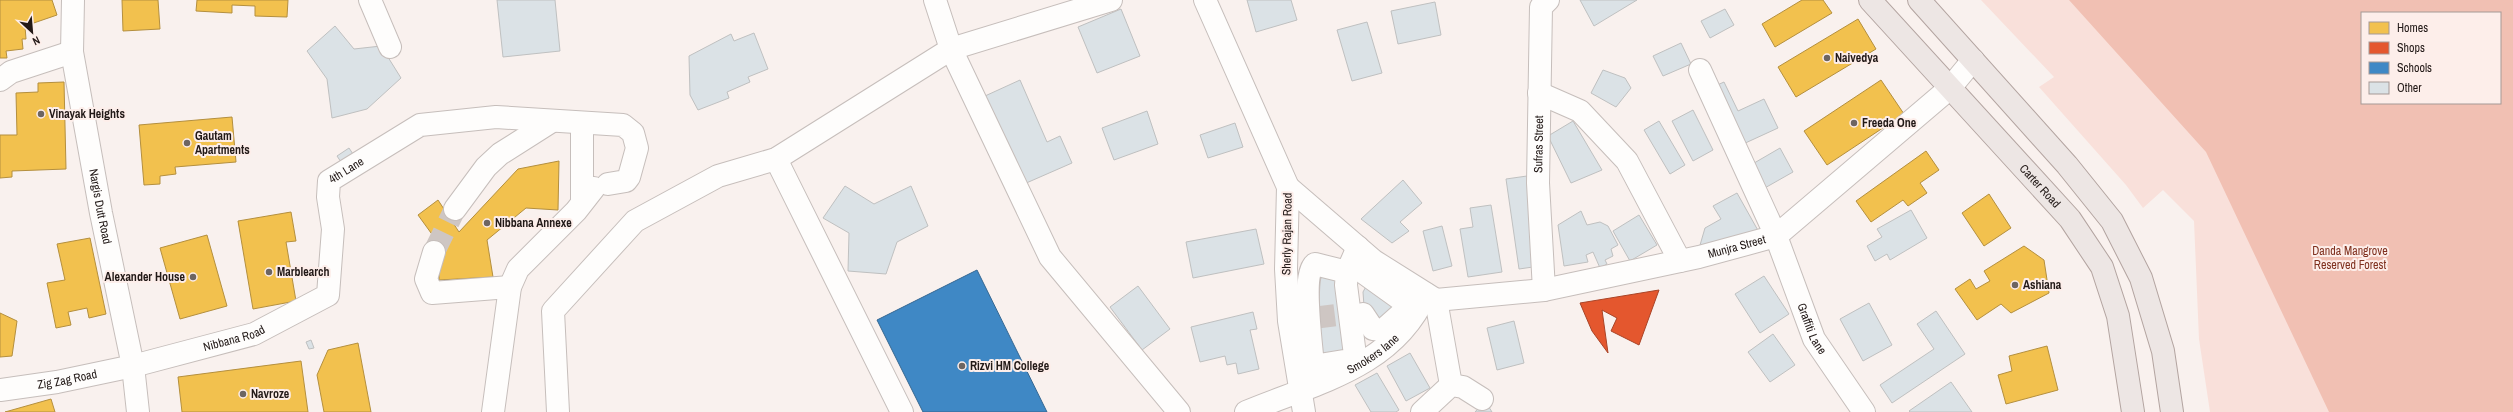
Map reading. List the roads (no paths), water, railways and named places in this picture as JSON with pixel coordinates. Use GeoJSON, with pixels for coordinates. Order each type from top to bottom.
{"type":"FeatureCollection","features":[{"type":"Feature","properties":{"kind":"main road","name":"Carter Road"},"geometry":{"type":"LineString","coordinates":[[1870,0],[2070,219],[2102,267],[2118,316],[2133,412]]}},
{"type":"Feature","properties":{"kind":"main road"},"geometry":{"type":"LineString","coordinates":[[1919,0],[2067,165],[2112,221],[2141,278],[2163,351],[2172,412]]}},
{"type":"Feature","properties":{"kind":"street","name":"Nargis Dutt Road"},"geometry":{"type":"LineString","coordinates":[[73,0],[72,47],[101,213],[133,366],[138,412]]}},
{"type":"Feature","properties":{"kind":"street"},"geometry":{"type":"LineString","coordinates":[[370,0],[390,48]]}},
{"type":"Feature","properties":{"kind":"street"},"geometry":{"type":"LineString","coordinates":[[935,0],[951,49],[1050,257],[1179,412]]}},
{"type":"Feature","properties":{"kind":"street"},"geometry":{"type":"LineString","coordinates":[[558,412],[553,311],[635,221],[718,176],[776,159],[951,49],[1111,0]]}},
{"type":"Feature","properties":{"kind":"street","name":"Sherly Rajan Road"},"geometry":{"type":"LineString","coordinates":[[1205,0],[1288,187],[1286,269],[1304,319],[1304,412]]}},
{"type":"Feature","properties":{"kind":"street","name":"Sufras Street"},"geometry":{"type":"LineString","coordinates":[[1539,2],[1538,183],[1544,290]]}},
{"type":"Feature","properties":{"kind":"street"},"geometry":{"type":"LineString","coordinates":[[0,60],[72,47]]}},
{"type":"Feature","properties":{"kind":"street"},"geometry":{"type":"LineString","coordinates":[[0,80],[11,72],[72,47]]}},
{"type":"Feature","properties":{"kind":"street","name":"Munjra Street"},"geometry":{"type":"LineString","coordinates":[[1427,307],[1544,290],[1680,260],[1776,236],[1950,88],[1973,60]]}},
{"type":"Feature","properties":{"kind":"street","name":"Graffiti Lane"},"geometry":{"type":"LineString","coordinates":[[1700,70],[1776,236],[1814,339],[1864,412]]}},
{"type":"Feature","properties":{"kind":"street"},"geometry":{"type":"LineString","coordinates":[[1539,93],[1580,111],[1627,162],[1680,260]]}},
{"type":"Feature","properties":{"kind":"street","name":"4th Lane"},"geometry":{"type":"LineString","coordinates":[[328,295],[333,228],[328,197],[329,181],[420,125],[496,117],[552,121]]}},
{"type":"Feature","properties":{"kind":"street"},"geometry":{"type":"LineString","coordinates":[[456,209],[486,167],[500,154],[552,121],[623,125],[633,133],[637,148],[629,177],[626,181],[595,191],[518,269],[510,287],[493,412]]}},
{"type":"Feature","properties":{"kind":"street"},"geometry":{"type":"LineString","coordinates":[[582,123],[595,191]]}},
{"type":"Feature","properties":{"kind":"street"},"geometry":{"type":"LineString","coordinates":[[776,159],[902,412]]}},
{"type":"Feature","properties":{"kind":"street"},"geometry":{"type":"LineString","coordinates":[[1288,187],[1358,247],[1361,273]]}},
{"type":"Feature","properties":{"kind":"street"},"geometry":{"type":"LineString","coordinates":[[434,252],[426,279],[432,293],[510,287]]}},
{"type":"Feature","properties":{"kind":"street"},"geometry":{"type":"LineString","coordinates":[[1304,319],[1311,270],[1315,264],[1361,273],[1427,307],[1451,385]]}},
{"type":"Feature","properties":{"kind":"street"},"geometry":{"type":"LineString","coordinates":[[1286,269],[1311,270]]}},
{"type":"Feature","properties":{"kind":"street"},"geometry":{"type":"LineString","coordinates":[[1246,412],[1303,375],[1353,358],[1355,355],[1353,314],[1346,285],[1361,273]]}},
{"type":"Feature","properties":{"kind":"street","name":"Nibbana Road"},"geometry":{"type":"LineString","coordinates":[[133,366],[254,334],[328,295]]}},
{"type":"Feature","properties":{"kind":"street"},"geometry":{"type":"LineString","coordinates":[[1353,314],[1373,330],[1383,330],[1408,309],[1427,307]]}},
{"type":"Feature","properties":{"kind":"street","name":"Smokers lane"},"geometry":{"type":"LineString","coordinates":[[1303,375],[1325,381],[1363,363],[1397,338],[1427,307]]}},
{"type":"Feature","properties":{"kind":"street","name":"Zig Zag Road"},"geometry":{"type":"LineString","coordinates":[[0,390],[57,382],[133,366]]}},
{"type":"Feature","properties":{"kind":"street"},"geometry":{"type":"LineString","coordinates":[[1451,385],[1463,387],[1482,399]]}},
{"type":"Feature","properties":{"kind":"street"},"geometry":{"type":"LineString","coordinates":[[1422,412],[1451,385]]}},
{"type":"Feature","properties":{"kind":"tunnel"},"geometry":{"type":"LineString","coordinates":[[434,252],[455,209]]}},
{"type":"Feature","properties":{"kind":"tunnel"},"geometry":{"type":"LineString","coordinates":[[1313,318],[1345,314]]}},
{"type":"Feature","properties":{"kind":"place","name":"Naivedya"},"geometry":{"type":"Point","coordinates":[1827,58]}},
{"type":"Feature","properties":{"kind":"place","name":"Vinayak Heights"},"geometry":{"type":"Point","coordinates":[41,114]}},
{"type":"Feature","properties":{"kind":"place","name":"Freeda One"},"geometry":{"type":"Point","coordinates":[1854,123]}},
{"type":"Feature","properties":{"kind":"place","name":"Gautam Apartments"},"geometry":{"type":"Point","coordinates":[187,143]}},
{"type":"Feature","properties":{"kind":"place","name":"Nibbana Annexe"},"geometry":{"type":"Point","coordinates":[487,223]}},
{"type":"Feature","properties":{"kind":"place","name":"Marblearch"},"geometry":{"type":"Point","coordinates":[269,272]}},
{"type":"Feature","properties":{"kind":"place","name":"Alexander House"},"geometry":{"type":"Point","coordinates":[193,277]}},
{"type":"Feature","properties":{"kind":"place","name":"Ashiana"},"geometry":{"type":"Point","coordinates":[2015,285]}},
{"type":"Feature","properties":{"kind":"place","name":"Rizvi HM College"},"geometry":{"type":"Point","coordinates":[962,366]}},
{"type":"Feature","properties":{"kind":"place","name":"Navroze"},"geometry":{"type":"Point","coordinates":[243,394]}},
{"type":"Feature","properties":{"kind":"park label","name":"Danda Mangrove Reserved Forest"},"geometry":{"type":"Point","coordinates":[2350,258]}}]}
